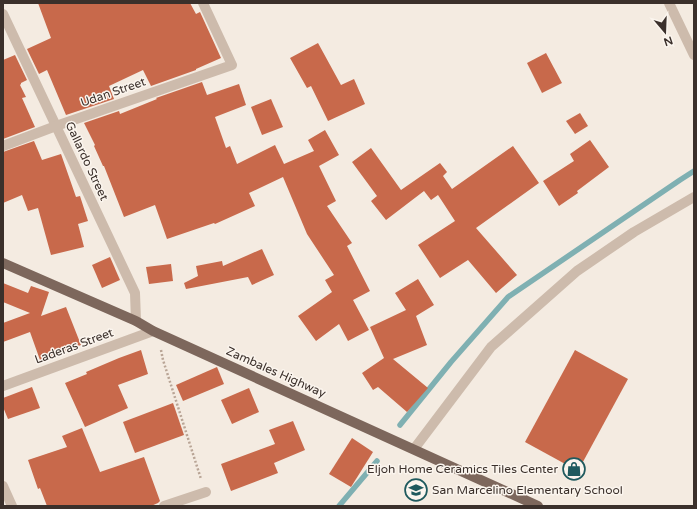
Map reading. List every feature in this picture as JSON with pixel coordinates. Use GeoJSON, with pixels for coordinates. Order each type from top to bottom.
{"type":"FeatureCollection","features":[{"type":"Feature","properties":{"kind":"main road","name":"Zambales Highway"},"geometry":{"type":"LineString","coordinates":[[3,264],[136,321],[155,332],[538,506]]}},
{"type":"Feature","properties":{"kind":"street","name":"Udan Street"},"geometry":{"type":"LineString","coordinates":[[3,146],[232,65],[203,3]]}},
{"type":"Feature","properties":{"kind":"street"},"geometry":{"type":"LineString","coordinates":[[669,3],[694,54]]}},
{"type":"Feature","properties":{"kind":"street","name":"Gallardo Street"},"geometry":{"type":"LineString","coordinates":[[3,14],[135,293],[136,321]]}},
{"type":"Feature","properties":{"kind":"street"},"geometry":{"type":"LineString","coordinates":[[414,449],[491,347],[577,271],[634,232],[694,197]]}},
{"type":"Feature","properties":{"kind":"street","name":"Laderas Street"},"geometry":{"type":"LineString","coordinates":[[3,386],[155,332]]}},
{"type":"Feature","properties":{"kind":"street"},"geometry":{"type":"LineString","coordinates":[[3,486],[12,506]]}},
{"type":"Feature","properties":{"kind":"street"},"geometry":{"type":"LineString","coordinates":[[164,506],[206,492]]}},
{"type":"Feature","properties":{"kind":"path"},"geometry":{"type":"LineString","coordinates":[[155,332],[206,492]]}},
{"type":"Feature","properties":{"kind":"building"},"geometry":{"type":"Polygon","coordinates":[[[38,3],[190,3],[196,14],[200,12],[221,58],[196,70],[151,86],[143,70],[109,86],[114,99],[66,115],[47,70],[39,74],[27,49],[51,38],[38,3]]]}},
{"type":"Feature","properties":{"kind":"building"},"geometry":{"type":"Polygon","coordinates":[[[318,43],[341,85],[354,79],[365,104],[328,121],[311,86],[307,88],[290,58],[318,43]]]}},
{"type":"Feature","properties":{"kind":"building"},"geometry":{"type":"Polygon","coordinates":[[[546,53],[562,83],[542,93],[527,63],[546,53]]]}},
{"type":"Feature","properties":{"kind":"building"},"geometry":{"type":"Polygon","coordinates":[[[15,55],[27,80],[20,85],[26,97],[22,98],[35,127],[3,139],[3,60],[15,55]]]}},
{"type":"Feature","properties":{"kind":"building"},"geometry":{"type":"Polygon","coordinates":[[[202,82],[207,95],[239,84],[246,105],[215,117],[226,148],[230,146],[237,164],[275,145],[284,164],[314,151],[308,140],[325,130],[339,155],[319,166],[336,201],[327,206],[352,243],[347,246],[370,291],[353,300],[369,330],[348,341],[339,324],[316,341],[298,316],[332,292],[325,280],[334,275],[307,234],[283,177],[249,193],[255,206],[215,224],[214,223],[167,239],[155,205],[124,217],[104,166],[84,123],[119,111],[120,114],[157,99],[156,98],[202,82]]]}},
{"type":"Feature","properties":{"kind":"building"},"geometry":{"type":"Polygon","coordinates":[[[271,99],[283,127],[262,135],[251,107],[271,99]]]}},
{"type":"Feature","properties":{"kind":"building"},"geometry":{"type":"Polygon","coordinates":[[[580,113],[588,126],[575,134],[566,121],[580,113]]]}},
{"type":"Feature","properties":{"kind":"building"},"geometry":{"type":"Polygon","coordinates":[[[590,140],[609,167],[577,191],[578,193],[559,206],[543,181],[574,161],[570,154],[590,140]]]}},
{"type":"Feature","properties":{"kind":"building"},"geometry":{"type":"Polygon","coordinates":[[[34,141],[42,160],[61,154],[76,197],[80,196],[88,221],[78,224],[84,247],[51,255],[38,208],[28,211],[22,195],[3,203],[3,152],[34,141]]]}},
{"type":"Feature","properties":{"kind":"building"},"geometry":{"type":"Polygon","coordinates":[[[513,146],[539,183],[476,228],[517,275],[496,293],[468,260],[440,278],[418,245],[455,221],[438,195],[431,200],[424,191],[386,220],[371,201],[377,196],[352,162],[371,148],[401,190],[440,163],[447,172],[443,176],[452,189],[513,146]]]}},
{"type":"Feature","properties":{"kind":"building"},"geometry":{"type":"Polygon","coordinates":[[[262,249],[274,275],[252,285],[248,277],[186,289],[184,283],[198,276],[196,266],[222,261],[223,266],[262,249]]]}},
{"type":"Feature","properties":{"kind":"building"},"geometry":{"type":"Polygon","coordinates":[[[110,257],[120,280],[102,288],[92,265],[110,257]]]}},
{"type":"Feature","properties":{"kind":"building"},"geometry":{"type":"Polygon","coordinates":[[[171,264],[173,281],[149,284],[146,267],[171,264]]]}},
{"type":"Feature","properties":{"kind":"building"},"geometry":{"type":"Polygon","coordinates":[[[418,279],[434,305],[416,316],[427,345],[393,359],[428,388],[407,412],[378,387],[373,390],[362,373],[384,358],[370,327],[406,310],[395,293],[418,279]]]}},
{"type":"Feature","properties":{"kind":"building"},"geometry":{"type":"Polygon","coordinates":[[[3,283],[28,293],[31,286],[49,292],[41,316],[66,307],[81,345],[40,360],[30,332],[3,342],[3,323],[30,313],[3,302],[3,283]]]}},
{"type":"Feature","properties":{"kind":"building"},"geometry":{"type":"Polygon","coordinates":[[[141,350],[148,374],[118,385],[128,408],[85,427],[65,383],[87,374],[86,372],[141,350]]]}},
{"type":"Feature","properties":{"kind":"building"},"geometry":{"type":"Polygon","coordinates":[[[575,350],[628,379],[578,471],[525,442],[575,350]]]}},
{"type":"Feature","properties":{"kind":"building"},"geometry":{"type":"Polygon","coordinates":[[[217,367],[224,384],[183,401],[176,385],[217,367]]]}},
{"type":"Feature","properties":{"kind":"building"},"geometry":{"type":"Polygon","coordinates":[[[32,387],[40,408],[8,419],[3,407],[3,398],[32,387]]]}},
{"type":"Feature","properties":{"kind":"building"},"geometry":{"type":"Polygon","coordinates":[[[249,388],[259,412],[232,424],[221,400],[249,388]]]}},
{"type":"Feature","properties":{"kind":"building"},"geometry":{"type":"Polygon","coordinates":[[[173,403],[184,435],[135,453],[123,422],[173,403]]]}},
{"type":"Feature","properties":{"kind":"building"},"geometry":{"type":"Polygon","coordinates":[[[293,421],[305,450],[274,463],[278,473],[231,491],[221,464],[275,444],[269,430],[293,421]]]}},
{"type":"Feature","properties":{"kind":"building"},"geometry":{"type":"Polygon","coordinates":[[[82,428],[100,472],[144,457],[160,501],[151,506],[47,506],[40,488],[38,489],[28,460],[67,447],[62,436],[82,428]]]}},
{"type":"Feature","properties":{"kind":"building"},"geometry":{"type":"Polygon","coordinates":[[[352,438],[373,452],[351,487],[329,474],[352,438]]]}},
{"type":"Feature","properties":{"kind":"waterway"},"geometry":{"type":"LineString","coordinates":[[400,425],[451,362],[508,297],[694,171]]}},
{"type":"Feature","properties":{"kind":"waterway"},"geometry":{"type":"LineString","coordinates":[[339,506],[377,461]]}},
{"type":"Feature","properties":{"kind":"place","name":"Eljoh Home Ceramics Tiles Center"},"geometry":{"type":"Point","coordinates":[574,469]}},
{"type":"Feature","properties":{"kind":"place","name":"San Marcelino Elementary School"},"geometry":{"type":"Point","coordinates":[416,490]}}]}
